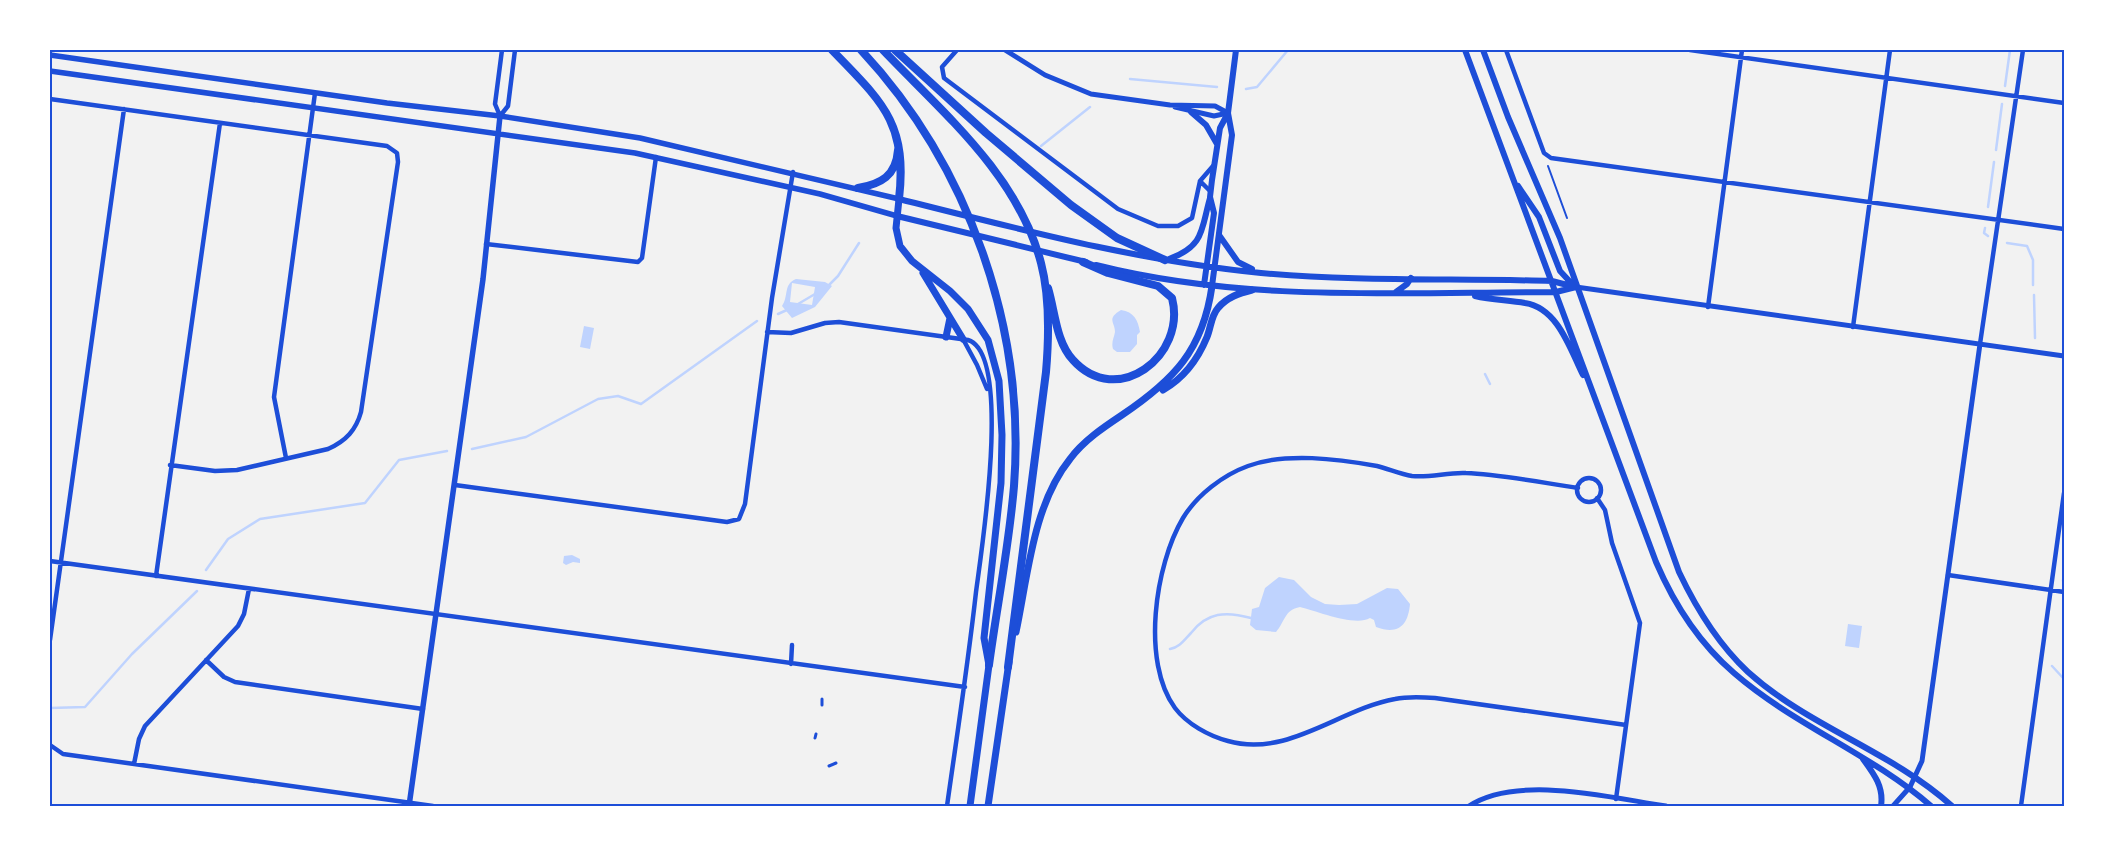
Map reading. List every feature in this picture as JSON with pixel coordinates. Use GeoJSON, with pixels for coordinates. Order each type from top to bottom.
{"type":"FeatureCollection","features":[{"type":"Feature","properties":{"kind":"highway"},"geometry":{"type":"LineString","coordinates":[[832,50],[876,97],[890,120],[897,138],[902,166],[897,216],[898,242],[903,251],[920,268],[950,291],[973,316],[991,349],[999,381],[1002,413],[1001,483],[984,638],[989,666]]}},
{"type":"Feature","properties":{"kind":"highway"},"geometry":{"type":"LineString","coordinates":[[861,50],[916,120],[949,174],[973,225],[995,290],[1011,374],[1015,446],[1011,516],[970,806]]}},
{"type":"Feature","properties":{"kind":"highway"},"geometry":{"type":"LineString","coordinates":[[883,50],[976,148],[1002,180],[1021,209],[1035,242],[1061,339],[1072,360],[1091,374],[1105,378],[1118,379],[1142,372],[1159,359],[1168,342],[1174,318],[1172,298],[1158,286],[1108,273],[1084,262]]}},
{"type":"Feature","properties":{"kind":"highway"},"geometry":{"type":"LineString","coordinates":[[895,50],[986,133],[1078,211],[1117,238],[1165,260]]}},
{"type":"Feature","properties":{"kind":"highway"},"geometry":{"type":"LineString","coordinates":[[858,188],[877,184],[891,174],[897,161],[897,138]]}},
{"type":"Feature","properties":{"kind":"highway"},"geometry":{"type":"LineString","coordinates":[[920,268],[963,339]]}},
{"type":"Feature","properties":{"kind":"highway"},"geometry":{"type":"LineString","coordinates":[[988,806],[1046,372],[1048,329],[1044,278]]}},
{"type":"Feature","properties":{"kind":"highway"},"geometry":{"type":"LineString","coordinates":[[1008,666],[1035,540],[1056,480],[1078,449],[1176,374],[1193,349],[1203,325],[1212,286]]}},
{"type":"Feature","properties":{"kind":"highway"},"geometry":{"type":"LineString","coordinates":[[1143,400],[1166,388],[1184,374],[1200,352],[1218,308],[1239,294],[1252,290]]}},
{"type":"Feature","properties":{"kind":"highway"},"geometry":{"type":"LineString","coordinates":[[946,337],[950,318]]}},
{"type":"Feature","properties":{"kind":"main road"},"geometry":{"type":"LineString","coordinates":[[1212,286],[1232,135],[1228,113],[1236,50]]}},
{"type":"Feature","properties":{"kind":"main road"},"geometry":{"type":"LineString","coordinates":[[1465,50],[1664,579],[1698,634],[1733,672],[1793,715],[1910,787],[1931,806]]}},
{"type":"Feature","properties":{"kind":"main road"},"geometry":{"type":"LineString","coordinates":[[1483,50],[1508,117],[1560,238],[1679,572],[1695,604],[1714,634],[1731,655],[1768,688],[1916,777],[1952,806]]}},
{"type":"Feature","properties":{"kind":"main road"},"geometry":{"type":"LineString","coordinates":[[50,55],[315,93],[500,116],[655,141],[794,172],[1109,250],[1165,260],[1259,272],[1317,276],[1552,281],[1576,287]]}},
{"type":"Feature","properties":{"kind":"main road"},"geometry":{"type":"LineString","coordinates":[[50,71],[498,132],[656,156],[844,200],[897,216],[1084,262],[1147,276],[1204,285],[1252,290],[1395,293],[1556,292],[1576,287]]}},
{"type":"Feature","properties":{"kind":"main road"},"geometry":{"type":"LineString","coordinates":[[1191,112],[1206,125],[1217,145]]}},
{"type":"Feature","properties":{"kind":"main road"},"geometry":{"type":"LineString","coordinates":[[1165,260],[1185,253],[1195,244],[1204,228],[1220,128],[1228,113]]}},
{"type":"Feature","properties":{"kind":"main road"},"geometry":{"type":"LineString","coordinates":[[409,804],[455,485],[486,244],[500,116]]}},
{"type":"Feature","properties":{"kind":"main road"},"geometry":{"type":"LineString","coordinates":[[1515,182],[1539,217],[1560,271],[1576,287]]}},
{"type":"Feature","properties":{"kind":"main road"},"geometry":{"type":"LineString","coordinates":[[1204,285],[1214,213],[1210,194]]}},
{"type":"Feature","properties":{"kind":"main road"},"geometry":{"type":"LineString","coordinates":[[1219,235],[1238,262],[1259,272]]}},
{"type":"Feature","properties":{"kind":"main road"},"geometry":{"type":"LineString","coordinates":[[1395,293],[1402,289],[1411,278]]}},
{"type":"Feature","properties":{"kind":"main road"},"geometry":{"type":"LineString","coordinates":[[1467,293],[1494,301],[1531,304],[1548,314],[1563,335],[1604,421]]}},
{"type":"Feature","properties":{"kind":"main road"},"geometry":{"type":"LineString","coordinates":[[1861,756],[1879,783],[1882,795],[1880,806]]}},
{"type":"Feature","properties":{"kind":"street"},"geometry":{"type":"LineString","coordinates":[[502,50],[495,104],[500,116],[508,106],[515,50]]}},
{"type":"Feature","properties":{"kind":"street"},"geometry":{"type":"LineString","coordinates":[[957,50],[942,67],[944,78],[1118,209],[1158,226],[1178,226],[1187,222],[1194,213],[1200,181],[1214,165]]}},
{"type":"Feature","properties":{"kind":"street"},"geometry":{"type":"LineString","coordinates":[[1004,50],[1032,67],[1081,90],[1170,105],[1215,106],[1228,113]]}},
{"type":"Feature","properties":{"kind":"street"},"geometry":{"type":"LineString","coordinates":[[1506,50],[1544,153],[1551,158],[2064,229]]}},
{"type":"Feature","properties":{"kind":"street"},"geometry":{"type":"LineString","coordinates":[[1690,50],[2064,103]]}},
{"type":"Feature","properties":{"kind":"street"},"geometry":{"type":"LineString","coordinates":[[1708,307],[1742,50]]}},
{"type":"Feature","properties":{"kind":"street"},"geometry":{"type":"LineString","coordinates":[[1853,327],[1890,50]]}},
{"type":"Feature","properties":{"kind":"street"},"geometry":{"type":"LineString","coordinates":[[1893,806],[1910,787],[1916,777],[1924,751],[2023,50]]}},
{"type":"Feature","properties":{"kind":"street"},"geometry":{"type":"LineString","coordinates":[[286,458],[274,397],[315,93]]}},
{"type":"Feature","properties":{"kind":"street"},"geometry":{"type":"LineString","coordinates":[[50,99],[387,146],[397,153],[398,162],[360,418],[352,432],[335,446],[225,471],[170,465]]}},
{"type":"Feature","properties":{"kind":"street"},"geometry":{"type":"LineString","coordinates":[[1170,105],[1191,112],[1214,116],[1228,113]]}},
{"type":"Feature","properties":{"kind":"street"},"geometry":{"type":"LineString","coordinates":[[50,640],[124,109]]}},
{"type":"Feature","properties":{"kind":"street"},"geometry":{"type":"LineString","coordinates":[[156,576],[170,465],[220,123]]}},
{"type":"Feature","properties":{"kind":"street"},"geometry":{"type":"LineString","coordinates":[[486,244],[638,262],[642,258],[656,156]]}},
{"type":"Feature","properties":{"kind":"street"},"geometry":{"type":"LineString","coordinates":[[455,485],[727,522],[739,519],[745,504],[767,332],[794,172]]}},
{"type":"Feature","properties":{"kind":"street"},"geometry":{"type":"LineString","coordinates":[[1200,181],[1210,194]]}},
{"type":"Feature","properties":{"kind":"street"},"geometry":{"type":"LineString","coordinates":[[1576,287],[2064,356]]}},
{"type":"Feature","properties":{"kind":"street"},"geometry":{"type":"LineString","coordinates":[[767,332],[791,333],[825,323],[839,322],[963,339],[975,342],[983,354],[987,370],[992,437],[990,483],[947,806]]}},
{"type":"Feature","properties":{"kind":"street"},"geometry":{"type":"LineString","coordinates":[[963,339],[978,365],[989,397]]}},
{"type":"Feature","properties":{"kind":"street"},"geometry":{"type":"LineString","coordinates":[[1578,488],[1466,473],[1414,476],[1364,464],[1294,458],[1271,459],[1231,473],[1195,502],[1183,518],[1172,542],[1162,575],[1157,602],[1156,638],[1159,672],[1175,708],[1184,717],[1211,735],[1246,745],[1262,745],[1291,739],[1383,702],[1409,697],[1436,698],[1626,725]]}},
{"type":"Feature","properties":{"kind":"street"},"geometry":{"type":"LineString","coordinates":[[1584,479],[1594,479],[1600,487],[1597,498],[1591,501],[1584,500],[1579,495],[1578,488],[1584,479]]}},
{"type":"Feature","properties":{"kind":"street"},"geometry":{"type":"LineString","coordinates":[[2021,806],[2064,493]]}},
{"type":"Feature","properties":{"kind":"street"},"geometry":{"type":"LineString","coordinates":[[1597,498],[1605,510],[1612,543],[1640,623],[1616,799]]}},
{"type":"Feature","properties":{"kind":"street"},"geometry":{"type":"LineString","coordinates":[[50,562],[964,687]]}},
{"type":"Feature","properties":{"kind":"street"},"geometry":{"type":"LineString","coordinates":[[1948,575],[2064,592]]}},
{"type":"Feature","properties":{"kind":"street"},"geometry":{"type":"LineString","coordinates":[[134,764],[138,739],[145,726],[238,626],[244,614],[249,589]]}},
{"type":"Feature","properties":{"kind":"street"},"geometry":{"type":"LineString","coordinates":[[791,664],[792,645]]}},
{"type":"Feature","properties":{"kind":"street"},"geometry":{"type":"LineString","coordinates":[[206,660],[224,677],[235,682],[423,708]]}},
{"type":"Feature","properties":{"kind":"street"},"geometry":{"type":"LineString","coordinates":[[822,699],[822,704]]}},
{"type":"Feature","properties":{"kind":"street"},"geometry":{"type":"LineString","coordinates":[[50,745],[64,754],[433,806]]}},
{"type":"Feature","properties":{"kind":"street"},"geometry":{"type":"LineString","coordinates":[[829,766],[836,764]]}},
{"type":"Feature","properties":{"kind":"street"},"geometry":{"type":"LineString","coordinates":[[1469,806],[1507,790],[1552,791],[1666,806]]}},
{"type":"Feature","properties":{"kind":"lane"},"geometry":{"type":"LineString","coordinates":[[1548,166],[1567,218]]}},
{"type":"Feature","properties":{"kind":"water"},"geometry":{"type":"Polygon","coordinates":[[[796,279],[825,282],[832,286],[815,307],[792,318],[782,306],[789,284],[796,279]],[[792,283],[790,302],[812,305],[815,287],[792,283]]]}},
{"type":"Feature","properties":{"kind":"water"},"geometry":{"type":"Polygon","coordinates":[[[1121,310],[1129,313],[1137,320],[1140,332],[1137,335],[1137,344],[1130,352],[1117,352],[1113,349],[1112,342],[1115,329],[1112,321],[1116,313],[1121,310]]]}},
{"type":"Feature","properties":{"kind":"water"},"geometry":{"type":"Polygon","coordinates":[[[584,326],[594,328],[590,349],[580,347],[584,326]]]}},
{"type":"Feature","properties":{"kind":"water"},"geometry":{"type":"Polygon","coordinates":[[[572,555],[580,559],[580,563],[573,562],[566,565],[563,563],[564,556],[572,555]]]}},
{"type":"Feature","properties":{"kind":"water"},"geometry":{"type":"Polygon","coordinates":[[[1279,577],[1294,580],[1311,597],[1325,604],[1357,604],[1387,588],[1398,589],[1410,604],[1409,612],[1400,627],[1390,630],[1376,627],[1374,620],[1370,618],[1355,621],[1346,620],[1300,607],[1288,614],[1276,632],[1256,630],[1250,625],[1252,609],[1259,607],[1265,588],[1279,577]]]}},
{"type":"Feature","properties":{"kind":"water"},"geometry":{"type":"Polygon","coordinates":[[[1848,624],[1862,626],[1859,648],[1845,646],[1848,624]]]}},
{"type":"Feature","properties":{"kind":"waterway"},"geometry":{"type":"LineString","coordinates":[[1246,89],[1257,87],[1288,50]]}},
{"type":"Feature","properties":{"kind":"waterway"},"geometry":{"type":"LineString","coordinates":[[2005,86],[2010,50]]}},
{"type":"Feature","properties":{"kind":"waterway"},"geometry":{"type":"LineString","coordinates":[[1130,79],[1217,87]]}},
{"type":"Feature","properties":{"kind":"waterway"},"geometry":{"type":"LineString","coordinates":[[1996,150],[2002,104]]}},
{"type":"Feature","properties":{"kind":"waterway"},"geometry":{"type":"LineString","coordinates":[[1041,146],[1090,107]]}},
{"type":"Feature","properties":{"kind":"waterway"},"geometry":{"type":"LineString","coordinates":[[1988,207],[1994,162]]}},
{"type":"Feature","properties":{"kind":"waterway"},"geometry":{"type":"LineString","coordinates":[[1985,228],[1984,233],[1988,236]]}},
{"type":"Feature","properties":{"kind":"waterway"},"geometry":{"type":"LineString","coordinates":[[828,286],[838,276],[859,243]]}},
{"type":"Feature","properties":{"kind":"waterway"},"geometry":{"type":"LineString","coordinates":[[2007,243],[2027,246],[2033,260],[2033,285]]}},
{"type":"Feature","properties":{"kind":"waterway"},"geometry":{"type":"LineString","coordinates":[[798,304],[815,294]]}},
{"type":"Feature","properties":{"kind":"waterway"},"geometry":{"type":"LineString","coordinates":[[2034,295],[2035,338]]}},
{"type":"Feature","properties":{"kind":"waterway"},"geometry":{"type":"LineString","coordinates":[[778,314],[789,309]]}},
{"type":"Feature","properties":{"kind":"waterway"},"geometry":{"type":"LineString","coordinates":[[472,449],[526,437],[598,399],[618,396],[641,404],[757,321]]}},
{"type":"Feature","properties":{"kind":"waterway"},"geometry":{"type":"LineString","coordinates":[[1485,374],[1490,384]]}},
{"type":"Feature","properties":{"kind":"waterway"},"geometry":{"type":"LineString","coordinates":[[206,570],[228,539],[260,519],[365,503],[399,460],[447,451]]}},
{"type":"Feature","properties":{"kind":"waterway"},"geometry":{"type":"LineString","coordinates":[[2063,581],[2064,573]]}},
{"type":"Feature","properties":{"kind":"waterway"},"geometry":{"type":"LineString","coordinates":[[50,708],[85,707],[132,654],[197,591]]}},
{"type":"Feature","properties":{"kind":"waterway"},"geometry":{"type":"LineString","coordinates":[[1170,649],[1179,645],[1197,626],[1210,617],[1233,614],[1251,618]]}},
{"type":"Feature","properties":{"kind":"waterway"},"geometry":{"type":"LineString","coordinates":[[2052,666],[2064,679]]}}]}
